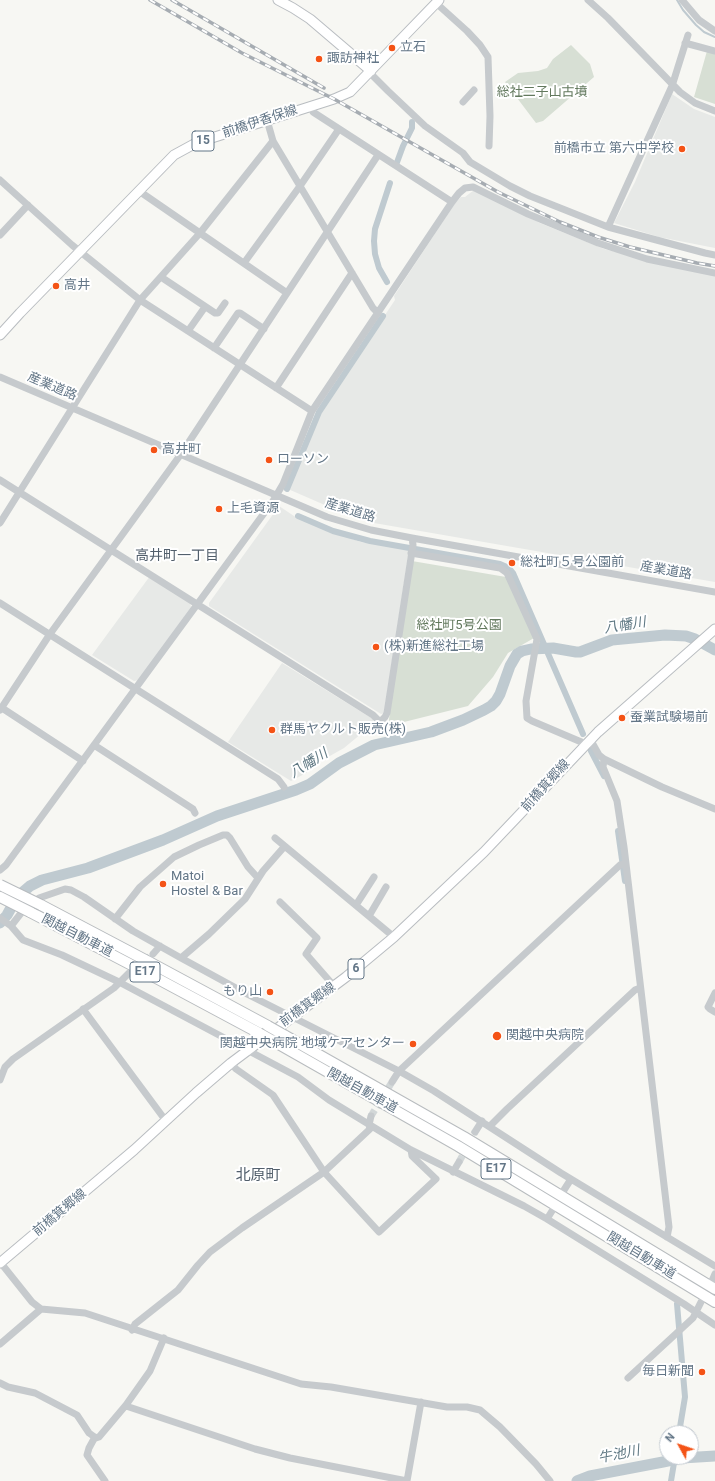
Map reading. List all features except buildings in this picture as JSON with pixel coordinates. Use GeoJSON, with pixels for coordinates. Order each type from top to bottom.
{"type":"FeatureCollection","features":[{"type":"Feature","properties":{"kind":"highway","name":"関越自動車道"},"geometry":{"type":"LineString","coordinates":[[0,884],[152,963],[268,1026],[714,1281]]}},
{"type":"Feature","properties":{"kind":"highway","name":"関越自動車道"},"geometry":{"type":"LineString","coordinates":[[0,897],[259,1033],[465,1150],[715,1302]]}},
{"type":"Feature","properties":{"kind":"main road"},"geometry":{"type":"LineString","coordinates":[[278,0],[310,19],[371,71]]}},
{"type":"Feature","properties":{"kind":"main road","name":"前橋伊香保線"},"geometry":{"type":"LineString","coordinates":[[0,335],[171,157],[181,150],[196,143],[347,94],[354,89],[437,2]]}},
{"type":"Feature","properties":{"kind":"main road","name":"前橋箕郷線"},"geometry":{"type":"LineString","coordinates":[[0,1263],[134,1150],[231,1063],[334,986],[394,938],[494,842],[588,742],[715,629]]}},
{"type":"Feature","properties":{"kind":"street"},"geometry":{"type":"LineString","coordinates":[[588,0],[608,18],[672,86],[691,101],[715,111]]}},
{"type":"Feature","properties":{"kind":"street"},"geometry":{"type":"LineString","coordinates":[[682,0],[699,20],[715,31]]}},
{"type":"Feature","properties":{"kind":"street"},"geometry":{"type":"LineString","coordinates":[[437,2],[480,45],[488,57],[490,116],[489,146]]}},
{"type":"Feature","properties":{"kind":"street"},"geometry":{"type":"LineString","coordinates":[[608,227],[672,86],[688,35]]}},
{"type":"Feature","properties":{"kind":"street"},"geometry":{"type":"LineString","coordinates":[[685,43],[715,51]]}},
{"type":"Feature","properties":{"kind":"street"},"geometry":{"type":"LineString","coordinates":[[371,71],[373,76],[424,126],[463,153],[470,162],[495,178],[530,196],[608,227],[715,255]]}},
{"type":"Feature","properties":{"kind":"street"},"geometry":{"type":"LineString","coordinates":[[463,102],[474,90]]}},
{"type":"Feature","properties":{"kind":"street"},"geometry":{"type":"LineString","coordinates":[[310,106],[313,112],[452,202]]}},
{"type":"Feature","properties":{"kind":"street"},"geometry":{"type":"LineString","coordinates":[[267,120],[272,141],[373,308],[378,313]]}},
{"type":"Feature","properties":{"kind":"street"},"geometry":{"type":"LineString","coordinates":[[244,263],[339,129]]}},
{"type":"Feature","properties":{"kind":"street"},"geometry":{"type":"LineString","coordinates":[[0,522],[140,300],[200,233],[272,141]]}},
{"type":"Feature","properties":{"kind":"street"},"geometry":{"type":"LineString","coordinates":[[83,760],[1,709],[50,634],[181,454],[378,155]]}},
{"type":"Feature","properties":{"kind":"street"},"geometry":{"type":"LineString","coordinates":[[0,180],[80,252],[140,300],[312,411]]}},
{"type":"Feature","properties":{"kind":"street"},"geometry":{"type":"LineString","coordinates":[[1,870],[277,496],[312,411],[452,202],[462,190],[468,187],[473,187],[528,214],[598,243],[646,258],[715,273]]}},
{"type":"Feature","properties":{"kind":"street"},"geometry":{"type":"LineString","coordinates":[[139,191],[287,293]]}},
{"type":"Feature","properties":{"kind":"street"},"geometry":{"type":"LineString","coordinates":[[0,235],[28,205]]}},
{"type":"Feature","properties":{"kind":"street"},"geometry":{"type":"LineString","coordinates":[[276,388],[352,273]]}},
{"type":"Feature","properties":{"kind":"street"},"geometry":{"type":"LineString","coordinates":[[161,277],[215,313],[218,313],[225,303]]}},
{"type":"Feature","properties":{"kind":"street"},"geometry":{"type":"LineString","coordinates":[[188,332],[205,307]]}},
{"type":"Feature","properties":{"kind":"street"},"geometry":{"type":"LineString","coordinates":[[214,348],[238,313],[264,329]]}},
{"type":"Feature","properties":{"kind":"street","name":"産業道路"},"geometry":{"type":"LineString","coordinates":[[0,378],[181,454],[327,518],[371,530],[412,538],[715,592]]}},
{"type":"Feature","properties":{"kind":"street"},"geometry":{"type":"LineString","coordinates":[[0,480],[373,715],[380,722],[386,717],[387,713],[412,538]]}},
{"type":"Feature","properties":{"kind":"street"},"geometry":{"type":"LineString","coordinates":[[411,553],[500,568],[509,575],[536,636],[537,643],[526,701],[527,718],[588,742],[604,759],[662,787],[715,809]]}},
{"type":"Feature","properties":{"kind":"street"},"geometry":{"type":"LineString","coordinates":[[0,602],[278,779],[284,787]]}},
{"type":"Feature","properties":{"kind":"street"},"geometry":{"type":"LineString","coordinates":[[94,745],[193,809],[195,813]]}},
{"type":"Feature","properties":{"kind":"street"},"geometry":{"type":"LineString","coordinates":[[604,759],[603,767],[617,801],[669,1227],[667,1237]]}},
{"type":"Feature","properties":{"kind":"street"},"geometry":{"type":"LineString","coordinates":[[115,919],[144,883],[174,857],[223,835],[227,835],[230,838],[248,868],[258,878]]}},
{"type":"Feature","properties":{"kind":"street"},"geometry":{"type":"LineString","coordinates":[[275,838],[394,938]]}},
{"type":"Feature","properties":{"kind":"street"},"geometry":{"type":"LineString","coordinates":[[181,958],[209,934],[241,902],[250,892],[258,878],[284,847]]}},
{"type":"Feature","properties":{"kind":"street"},"geometry":{"type":"LineString","coordinates":[[392,1082],[399,1071],[620,865],[625,864]]}},
{"type":"Feature","properties":{"kind":"street"},"geometry":{"type":"LineString","coordinates":[[356,905],[374,877]]}},
{"type":"Feature","properties":{"kind":"street"},"geometry":{"type":"LineString","coordinates":[[368,916],[386,887]]}},
{"type":"Feature","properties":{"kind":"street"},"geometry":{"type":"LineString","coordinates":[[10,925],[30,903],[39,898],[65,889],[71,890],[81,895],[115,919],[181,958],[291,1017],[399,1071],[434,1091],[571,1179],[715,1266]]}},
{"type":"Feature","properties":{"kind":"street"},"geometry":{"type":"LineString","coordinates":[[280,902],[318,938],[306,954],[334,986]]}},
{"type":"Feature","properties":{"kind":"street"},"geometry":{"type":"LineString","coordinates":[[0,918],[10,925],[23,940],[62,955],[119,982],[298,1078],[329,1100],[411,1150],[547,1219],[697,1312],[715,1325]]}},
{"type":"Feature","properties":{"kind":"street"},"geometry":{"type":"LineString","coordinates":[[153,954],[160,946]]}},
{"type":"Feature","properties":{"kind":"street"},"geometry":{"type":"LineString","coordinates":[[0,1080],[5,1067],[13,1059],[82,1009],[114,988],[128,974]]}},
{"type":"Feature","properties":{"kind":"street"},"geometry":{"type":"LineString","coordinates":[[490,1126],[635,990],[640,988]]}},
{"type":"Feature","properties":{"kind":"street"},"geometry":{"type":"LineString","coordinates":[[715,992],[708,1006],[715,1012]]}},
{"type":"Feature","properties":{"kind":"street"},"geometry":{"type":"LineString","coordinates":[[82,1009],[166,1120]]}},
{"type":"Feature","properties":{"kind":"street"},"geometry":{"type":"LineString","coordinates":[[231,1063],[273,1095],[324,1172],[380,1232],[436,1179],[412,1156],[411,1150]]}},
{"type":"Feature","properties":{"kind":"street"},"geometry":{"type":"LineString","coordinates":[[132,1330],[135,1324],[178,1290],[210,1252],[242,1228],[324,1172],[370,1129],[369,1125],[371,1116]]}},
{"type":"Feature","properties":{"kind":"street"},"geometry":{"type":"LineString","coordinates":[[475,1132],[482,1121]]}},
{"type":"Feature","properties":{"kind":"street"},"geometry":{"type":"LineString","coordinates":[[453,1172],[458,1162]]}},
{"type":"Feature","properties":{"kind":"street"},"geometry":{"type":"LineString","coordinates":[[564,1190],[571,1179]]}},
{"type":"Feature","properties":{"kind":"street"},"geometry":{"type":"LineString","coordinates":[[547,1219],[552,1211]]}},
{"type":"Feature","properties":{"kind":"street"},"geometry":{"type":"LineString","coordinates":[[0,1263],[32,1302],[41,1309],[85,1313],[132,1330],[164,1338],[301,1384],[331,1387],[447,1407],[467,1407],[480,1410],[500,1426],[550,1481]]}},
{"type":"Feature","properties":{"kind":"street"},"geometry":{"type":"LineString","coordinates":[[628,1378],[694,1318],[702,1302]]}},
{"type":"Feature","properties":{"kind":"street"},"geometry":{"type":"LineString","coordinates":[[0,1344],[41,1309]]}},
{"type":"Feature","properties":{"kind":"street"},"geometry":{"type":"LineString","coordinates":[[105,1481],[87,1455],[89,1448],[95,1437],[99,1437],[126,1406],[150,1370],[164,1338]]}},
{"type":"Feature","properties":{"kind":"street"},"geometry":{"type":"LineString","coordinates":[[0,1382],[8,1387],[35,1393],[77,1415],[89,1433],[95,1437]]}},
{"type":"Feature","properties":{"kind":"street"},"geometry":{"type":"LineString","coordinates":[[126,1406],[255,1449],[290,1458],[407,1481],[421,1402]]}},
{"type":"Feature","properties":{"kind":"shaded area","name":"前橋市立 第六中学校"},"geometry":{"type":"Polygon","coordinates":[[[672,94],[694,109],[715,117],[715,248],[659,237],[614,223],[635,182],[672,94]]]}},
{"type":"Feature","properties":{"kind":"shaded area"},"geometry":{"type":"Polygon","coordinates":[[[474,190],[540,223],[604,249],[715,275],[715,582],[374,523],[350,516],[288,489],[319,414],[395,300],[394,296],[455,203],[461,197],[465,197],[474,190]]]}},
{"type":"Feature","properties":{"kind":"shaded area","name":"(株)新進総社工場"},"geometry":{"type":"Polygon","coordinates":[[[279,506],[297,518],[361,542],[409,550],[384,713],[381,714],[209,606],[209,603],[279,506]]]}},
{"type":"Feature","properties":{"kind":"shaded area"},"geometry":{"type":"Polygon","coordinates":[[[150,576],[190,602],[191,607],[139,680],[134,681],[92,655],[150,576]]]}},
{"type":"Feature","properties":{"kind":"shaded area","name":"群馬ヤクルト販売(株)"},"geometry":{"type":"Polygon","coordinates":[[[282,663],[373,719],[373,724],[344,748],[321,761],[308,772],[291,781],[228,742],[282,663]]]}},
{"type":"Feature","properties":{"kind":"green space","name":"総社二子山古墳"},"geometry":{"type":"Polygon","coordinates":[[[571,45],[590,64],[594,77],[543,121],[536,123],[505,82],[518,73],[538,71],[547,68],[553,59],[571,45]]]}},
{"type":"Feature","properties":{"kind":"green space"},"geometry":{"type":"Polygon","coordinates":[[[707,51],[715,54],[715,104],[694,97],[707,51]]]}},
{"type":"Feature","properties":{"kind":"green space","name":"総社町5号公園"},"geometry":{"type":"Polygon","coordinates":[[[412,561],[506,577],[534,638],[508,653],[493,677],[468,706],[388,726],[412,561]]]}},
{"type":"Feature","properties":{"kind":"waterway"},"geometry":{"type":"LineString","coordinates":[[677,0],[683,10],[696,25],[704,32],[715,37]]}},
{"type":"Feature","properties":{"kind":"waterway"},"geometry":{"type":"LineString","coordinates":[[396,165],[412,128],[412,122]]}},
{"type":"Feature","properties":{"kind":"waterway"},"geometry":{"type":"LineString","coordinates":[[387,282],[379,268],[375,254],[374,241],[375,229],[390,183]]}},
{"type":"Feature","properties":{"kind":"waterway"},"geometry":{"type":"LineString","coordinates":[[287,489],[319,412],[383,316]]}},
{"type":"Feature","properties":{"kind":"waterway"},"geometry":{"type":"LineString","coordinates":[[298,516],[333,531],[370,541],[500,564],[509,568],[513,573],[583,734]]}},
{"type":"Feature","properties":{"kind":"waterway","name":"八幡川"},"geometry":{"type":"LineString","coordinates":[[0,923],[7,915],[17,897],[30,886],[42,880],[88,868],[163,840],[217,816],[296,790],[310,784],[339,763],[374,745],[431,732],[484,710],[496,701],[510,666],[517,654],[522,651],[553,648],[580,652],[612,640],[665,635],[686,636],[695,639],[715,650]]}},
{"type":"Feature","properties":{"kind":"waterway"},"geometry":{"type":"LineString","coordinates":[[591,751],[604,776]]}},
{"type":"Feature","properties":{"kind":"waterway"},"geometry":{"type":"LineString","coordinates":[[618,831],[625,881]]}},
{"type":"Feature","properties":{"kind":"waterway"},"geometry":{"type":"LineString","coordinates":[[677,1304],[685,1397],[680,1425]]}},
{"type":"Feature","properties":{"kind":"waterway","name":"牛池川"},"geometry":{"type":"LineString","coordinates":[[577,1481],[590,1476],[682,1458],[715,1456]]}},
{"type":"Feature","properties":{"kind":"waterway"},"geometry":{"type":"LineString","coordinates":[[671,1481],[674,1465]]}},
{"type":"Feature","properties":{"kind":"tunnel"},"geometry":{"type":"LineString","coordinates":[[128,974],[153,954]]}},
{"type":"Feature","properties":{"kind":"tunnel"},"geometry":{"type":"LineString","coordinates":[[371,1116],[392,1082]]}},
{"type":"Feature","properties":{"kind":"tunnel"},"geometry":{"type":"LineString","coordinates":[[459,1162],[475,1132]]}},
{"type":"Feature","properties":{"kind":"railway"},"geometry":{"type":"LineString","coordinates":[[150,0],[242,53],[334,99],[498,192],[560,222],[598,237],[630,247],[715,266]]}},
{"type":"Feature","properties":{"kind":"railway"},"geometry":{"type":"LineString","coordinates":[[172,0],[324,88]]}},
{"type":"Feature","properties":{"kind":"place","name":"立石"},"geometry":{"type":"Point","coordinates":[392,48]}},
{"type":"Feature","properties":{"kind":"place","name":"諏訪神社"},"geometry":{"type":"Point","coordinates":[319,59]}},
{"type":"Feature","properties":{"kind":"place","name":"前橋市立 第六中学校"},"geometry":{"type":"Point","coordinates":[682,149]}},
{"type":"Feature","properties":{"kind":"place","name":"高井"},"geometry":{"type":"Point","coordinates":[56,286]}},
{"type":"Feature","properties":{"kind":"place","name":"高井町"},"geometry":{"type":"Point","coordinates":[154,450]}},
{"type":"Feature","properties":{"kind":"place","name":"ローソン"},"geometry":{"type":"Point","coordinates":[269,460]}},
{"type":"Feature","properties":{"kind":"place","name":"上毛資源"},"geometry":{"type":"Point","coordinates":[219,509]}},
{"type":"Feature","properties":{"kind":"place","name":"総社町５号公園前"},"geometry":{"type":"Point","coordinates":[512,563]}},
{"type":"Feature","properties":{"kind":"place","name":"(株)新進総社工場"},"geometry":{"type":"Point","coordinates":[376,647]}},
{"type":"Feature","properties":{"kind":"place","name":"蚕業試験場前"},"geometry":{"type":"Point","coordinates":[622,718]}},
{"type":"Feature","properties":{"kind":"place","name":"群馬ヤクルト販売(株)"},"geometry":{"type":"Point","coordinates":[272,730]}},
{"type":"Feature","properties":{"kind":"place","name":"Matoi Hostel & Bar"},"geometry":{"type":"Point","coordinates":[163,884]}},
{"type":"Feature","properties":{"kind":"place","name":"もり山"},"geometry":{"type":"Point","coordinates":[270,992]}},
{"type":"Feature","properties":{"kind":"place","name":"関越中央病院"},"geometry":{"type":"Point","coordinates":[497,1036]}},
{"type":"Feature","properties":{"kind":"place","name":"関越中央病院 地域ケアセンター"},"geometry":{"type":"Point","coordinates":[413,1044]}},
{"type":"Feature","properties":{"kind":"place","name":"毎日新聞"},"geometry":{"type":"Point","coordinates":[702,1372]}},
{"type":"Feature","properties":{"kind":"district","name":"高井町一丁目"},"geometry":{"type":"Point","coordinates":[177,556]}},
{"type":"Feature","properties":{"kind":"district","name":"北原町"},"geometry":{"type":"Point","coordinates":[258,1176]}}]}
